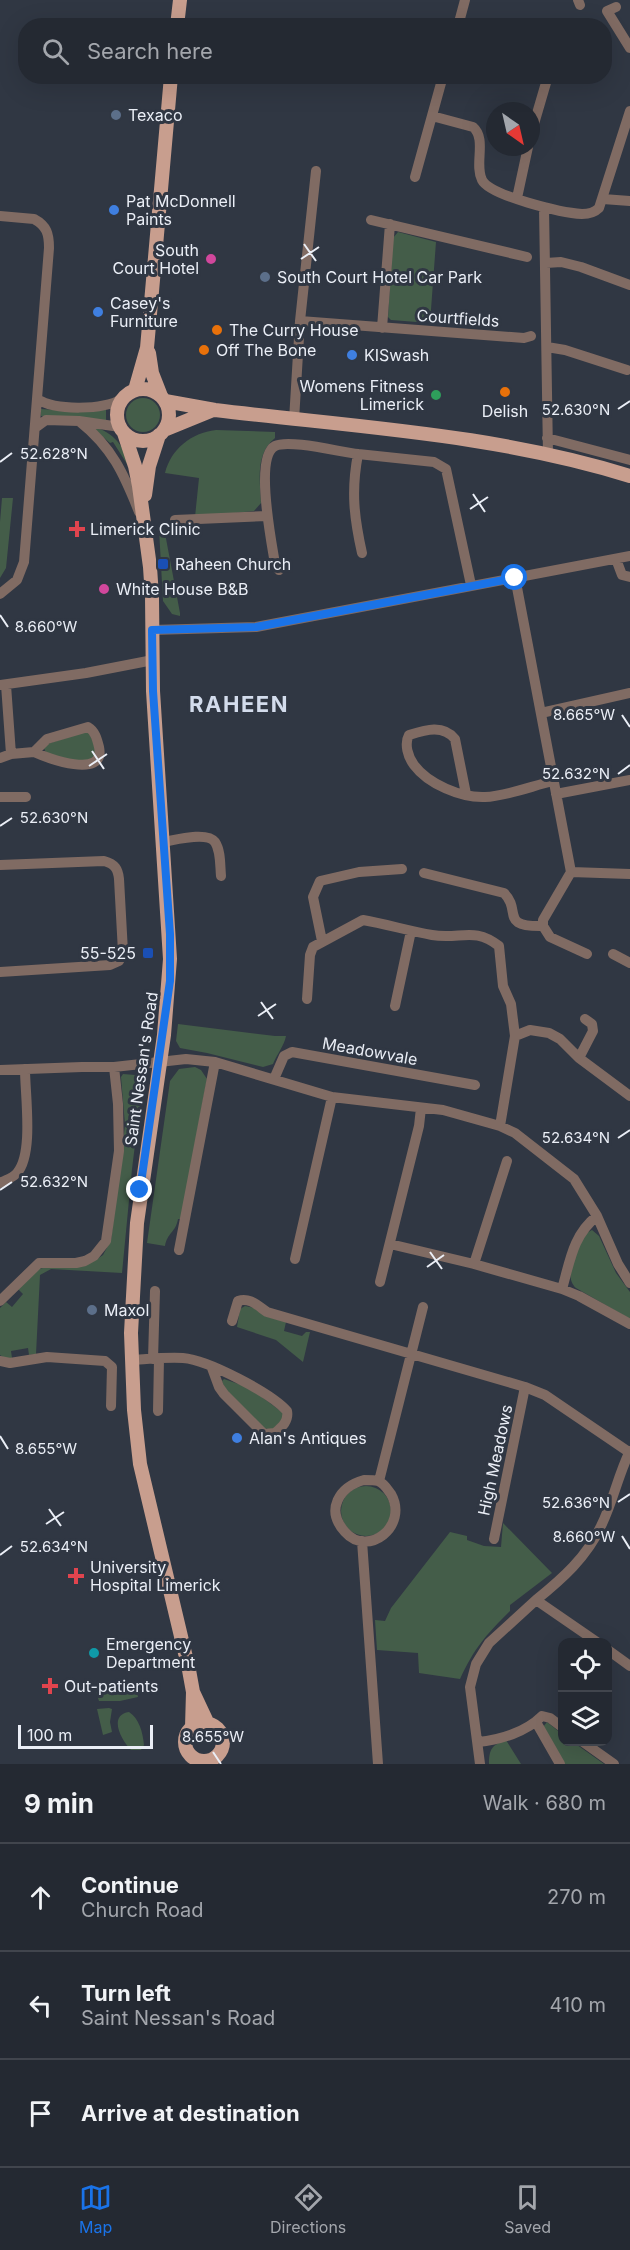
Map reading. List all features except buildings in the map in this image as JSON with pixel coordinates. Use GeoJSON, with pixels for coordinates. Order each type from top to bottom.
{"type":"FeatureCollection","features":[{"type":"Feature","properties":{"kind":"main road"},"geometry":{"type":"LineString","coordinates":[[178,18],[180,0]]}},
{"type":"Feature","properties":{"kind":"main road"},"geometry":{"type":"LineString","coordinates":[[135,390],[147,348],[170,84]]}},
{"type":"Feature","properties":{"kind":"main road"},"geometry":{"type":"LineString","coordinates":[[143,506],[149,466],[169,415],[152,374],[147,348]]}},
{"type":"Feature","properties":{"kind":"main road"},"geometry":{"type":"LineString","coordinates":[[143,506],[135,466],[117,411],[122,399],[135,390],[150,390],[163,399],[215,410],[510,446],[592,464],[630,476]]}},
{"type":"Feature","properties":{"kind":"main road"},"geometry":{"type":"LineString","coordinates":[[122,430],[138,441],[146,441],[215,410]]}},
{"type":"Feature","properties":{"kind":"main road","name":"Saint Nessan's Road"},"geometry":{"type":"LineString","coordinates":[[143,506],[152,597],[153,691],[170,934],[170,981],[137,1223],[131,1359],[135,1429],[140,1464],[193,1692],[208,1724]]}},
{"type":"Feature","properties":{"kind":"main road","name":"Saint Nessan's Road"},"geometry":{"type":"LineString","coordinates":[[192,1727],[193,1692]]}},
{"type":"Feature","properties":{"kind":"main road"},"geometry":{"type":"LineString","coordinates":[[208,1724],[220,1731],[223,1744],[217,1760],[196,1761],[188,1753],[185,1737],[192,1727],[208,1724]]}},
{"type":"Feature","properties":{"kind":"street"},"geometry":{"type":"LineString","coordinates":[[460,18],[465,0]]}},
{"type":"Feature","properties":{"kind":"street"},"geometry":{"type":"LineString","coordinates":[[611,18],[607,11],[616,7]]}},
{"type":"Feature","properties":{"kind":"street"},"geometry":{"type":"LineString","coordinates":[[612,19],[630,47]]}},
{"type":"Feature","properties":{"kind":"street"},"geometry":{"type":"LineString","coordinates":[[415,177],[441,84]]}},
{"type":"Feature","properties":{"kind":"street"},"geometry":{"type":"LineString","coordinates":[[540,103],[546,84]]}},
{"type":"Feature","properties":{"kind":"street"},"geometry":{"type":"LineString","coordinates":[[432,116],[473,127],[477,131],[480,137],[478,165],[482,180],[487,187],[497,193],[544,207],[582,214],[593,213],[599,208],[630,115]]}},
{"type":"Feature","properties":{"kind":"street"},"geometry":{"type":"LineString","coordinates":[[517,198],[526,156]]}},
{"type":"Feature","properties":{"kind":"street"},"geometry":{"type":"LineString","coordinates":[[294,420],[300,321],[316,171]]}},
{"type":"Feature","properties":{"kind":"street"},"geometry":{"type":"LineString","coordinates":[[603,199],[630,201]]}},
{"type":"Feature","properties":{"kind":"street"},"geometry":{"type":"LineString","coordinates":[[544,207],[548,454]]}},
{"type":"Feature","properties":{"kind":"street"},"geometry":{"type":"LineString","coordinates":[[0,216],[39,221],[48,234],[49,248],[24,562],[17,580],[3,592]]}},
{"type":"Feature","properties":{"kind":"street"},"geometry":{"type":"LineString","coordinates":[[371,220],[527,257]]}},
{"type":"Feature","properties":{"kind":"street"},"geometry":{"type":"LineString","coordinates":[[382,328],[390,224]]}},
{"type":"Feature","properties":{"kind":"street"},"geometry":{"type":"LineString","coordinates":[[546,263],[561,262],[581,267],[630,285]]}},
{"type":"Feature","properties":{"kind":"street","name":"Courtfields"},"geometry":{"type":"LineString","coordinates":[[300,321],[524,338],[531,336]]}},
{"type":"Feature","properties":{"kind":"street"},"geometry":{"type":"LineString","coordinates":[[547,347],[629,367]]}},
{"type":"Feature","properties":{"kind":"street"},"geometry":{"type":"LineString","coordinates":[[37,399],[49,405],[63,406],[104,406],[122,399]]}},
{"type":"Feature","properties":{"kind":"street"},"geometry":{"type":"LineString","coordinates":[[35,428],[46,420],[79,421],[122,430]]}},
{"type":"Feature","properties":{"kind":"street"},"geometry":{"type":"LineString","coordinates":[[79,421],[98,436],[108,450],[128,483],[146,530]]}},
{"type":"Feature","properties":{"kind":"street"},"geometry":{"type":"LineString","coordinates":[[547,438],[630,460]]}},
{"type":"Feature","properties":{"kind":"street"},"geometry":{"type":"LineString","coordinates":[[279,570],[275,564],[267,516],[265,475],[270,451],[274,447],[288,444],[434,462],[446,469],[471,585]]}},
{"type":"Feature","properties":{"kind":"street"},"geometry":{"type":"LineString","coordinates":[[358,454],[353,481],[354,513],[362,553]]}},
{"type":"Feature","properties":{"kind":"street"},"geometry":{"type":"LineString","coordinates":[[175,520],[267,516]]}},
{"type":"Feature","properties":{"kind":"street"},"geometry":{"type":"LineString","coordinates":[[152,630],[256,627],[630,556]]}},
{"type":"Feature","properties":{"kind":"street"},"geometry":{"type":"LineString","coordinates":[[616,559],[622,575],[630,577]]}},
{"type":"Feature","properties":{"kind":"street"},"geometry":{"type":"LineString","coordinates":[[515,578],[571,872],[543,920],[543,926],[550,937],[587,954]]}},
{"type":"Feature","properties":{"kind":"street"},"geometry":{"type":"LineString","coordinates":[[34,752],[47,739],[88,727],[94,734],[100,751],[97,760],[92,764],[80,765],[34,752],[5,756],[3,685],[86,673],[153,660]]}},
{"type":"Feature","properties":{"kind":"street"},"geometry":{"type":"LineString","coordinates":[[541,713],[630,693]]}},
{"type":"Feature","properties":{"kind":"street"},"geometry":{"type":"LineString","coordinates":[[466,794],[455,739],[439,729],[409,735],[406,744],[411,761],[421,774],[436,785],[466,794],[484,797],[554,781]]}},
{"type":"Feature","properties":{"kind":"street"},"geometry":{"type":"LineString","coordinates":[[556,794],[630,780]]}},
{"type":"Feature","properties":{"kind":"street"},"geometry":{"type":"LineString","coordinates":[[0,797],[26,796]]}},
{"type":"Feature","properties":{"kind":"street"},"geometry":{"type":"LineString","coordinates":[[163,842],[203,836],[210,838],[218,851],[220,876]]}},
{"type":"Feature","properties":{"kind":"street"},"geometry":{"type":"LineString","coordinates":[[0,865],[104,861],[115,866],[119,879],[123,952],[119,961],[110,965],[0,972]]}},
{"type":"Feature","properties":{"kind":"street"},"geometry":{"type":"LineString","coordinates":[[322,941],[313,897],[320,881],[359,873],[402,869]]}},
{"type":"Feature","properties":{"kind":"street"},"geometry":{"type":"LineString","coordinates":[[571,872],[630,874]]}},
{"type":"Feature","properties":{"kind":"street"},"geometry":{"type":"LineString","coordinates":[[424,873],[504,893],[509,899],[513,918],[518,923],[527,926],[543,926]]}},
{"type":"Feature","properties":{"kind":"street"},"geometry":{"type":"LineString","coordinates":[[306,999],[309,955],[313,947],[363,920],[411,931],[450,937],[475,934],[491,940],[499,946],[503,986],[511,1004],[515,1036],[500,1126]]}},
{"type":"Feature","properties":{"kind":"street"},"geometry":{"type":"LineString","coordinates":[[395,1005],[411,931]]}},
{"type":"Feature","properties":{"kind":"street"},"geometry":{"type":"LineString","coordinates":[[613,954],[630,963]]}},
{"type":"Feature","properties":{"kind":"street"},"geometry":{"type":"LineString","coordinates":[[579,1058],[593,1031],[592,1024],[585,1019]]}},
{"type":"Feature","properties":{"kind":"street"},"geometry":{"type":"LineString","coordinates":[[515,1036],[530,1030],[549,1033],[560,1039],[579,1058],[630,1096]]}},
{"type":"Feature","properties":{"kind":"street","name":"Meadowvale"},"geometry":{"type":"LineString","coordinates":[[274,1079],[284,1056],[292,1052],[475,1085]]}},
{"type":"Feature","properties":{"kind":"street"},"geometry":{"type":"LineString","coordinates":[[0,1070],[114,1068],[186,1059],[215,1062],[332,1097],[443,1110],[500,1126],[515,1133],[574,1179],[597,1216],[618,1264],[630,1283]]}},
{"type":"Feature","properties":{"kind":"street"},"geometry":{"type":"LineString","coordinates":[[179,1250],[215,1062]]}},
{"type":"Feature","properties":{"kind":"street"},"geometry":{"type":"LineString","coordinates":[[0,1301],[39,1263],[76,1263],[94,1256],[106,1241],[119,1152],[118,1104],[114,1068]]}},
{"type":"Feature","properties":{"kind":"street"},"geometry":{"type":"LineString","coordinates":[[0,1183],[15,1175],[22,1165],[26,1149],[25,1069]]}},
{"type":"Feature","properties":{"kind":"street"},"geometry":{"type":"LineString","coordinates":[[296,1259],[332,1097]]}},
{"type":"Feature","properties":{"kind":"street"},"geometry":{"type":"LineString","coordinates":[[380,1282],[419,1126],[421,1108]]}},
{"type":"Feature","properties":{"kind":"street"},"geometry":{"type":"LineString","coordinates":[[474,1264],[507,1161]]}},
{"type":"Feature","properties":{"kind":"street"},"geometry":{"type":"LineString","coordinates":[[562,1289],[577,1238],[585,1225],[597,1216]]}},
{"type":"Feature","properties":{"kind":"street"},"geometry":{"type":"LineString","coordinates":[[390,1244],[474,1264],[562,1289],[630,1324]]}},
{"type":"Feature","properties":{"kind":"street"},"geometry":{"type":"LineString","coordinates":[[154,1291],[158,1410]]}},
{"type":"Feature","properties":{"kind":"street","name":"High Meadows"},"geometry":{"type":"LineString","coordinates":[[232,1321],[236,1305],[241,1299],[252,1301],[267,1312],[279,1316],[525,1386],[545,1395],[630,1452],[602,1526],[592,1544],[557,1583],[489,1643],[476,1664],[470,1687],[478,1742]]}},
{"type":"Feature","properties":{"kind":"street"},"geometry":{"type":"LineString","coordinates":[[380,1481],[413,1356],[423,1307]]}},
{"type":"Feature","properties":{"kind":"street"},"geometry":{"type":"LineString","coordinates":[[0,1361],[10,1363],[47,1357],[105,1360],[112,1367],[111,1406]]}},
{"type":"Feature","properties":{"kind":"street"},"geometry":{"type":"LineString","coordinates":[[131,1359],[184,1358],[212,1368],[257,1388],[284,1407],[288,1417],[284,1425],[275,1433],[264,1434],[224,1394],[212,1368]]}},
{"type":"Feature","properties":{"kind":"street","name":"High Meadows"},"geometry":{"type":"LineString","coordinates":[[494,1539],[525,1386]]}},
{"type":"Feature","properties":{"kind":"street"},"geometry":{"type":"LineString","coordinates":[[364,1480],[380,1481],[396,1503],[396,1518],[388,1532],[376,1540],[362,1541],[348,1536],[339,1525],[335,1510],[340,1494],[351,1484],[364,1480]]}},
{"type":"Feature","properties":{"kind":"street"},"geometry":{"type":"LineString","coordinates":[[362,1541],[378,1764]]}},
{"type":"Feature","properties":{"kind":"street"},"geometry":{"type":"LineString","coordinates":[[536,1600],[591,1638]]}},
{"type":"Feature","properties":{"kind":"street"},"geometry":{"type":"LineString","coordinates":[[612,1653],[630,1666]]}},
{"type":"Feature","properties":{"kind":"street"},"geometry":{"type":"LineString","coordinates":[[480,1764],[478,1742],[499,1739],[536,1722],[542,1716],[558,1724]]}},
{"type":"Feature","properties":{"kind":"street"},"geometry":{"type":"LineString","coordinates":[[536,1722],[560,1764]]}},
{"type":"Feature","properties":{"kind":"street"},"geometry":{"type":"LineString","coordinates":[[589,1746],[614,1764]]}},
{"type":"Feature","properties":{"kind":"green space"},"geometry":{"type":"Polygon","coordinates":[[[398,232],[436,242],[430,323],[391,320],[388,317],[393,238],[398,232]]]}},
{"type":"Feature","properties":{"kind":"green space"},"geometry":{"type":"Polygon","coordinates":[[[143,398],[155,403],[160,415],[155,427],[143,432],[131,427],[126,415],[131,403],[143,398]]]}},
{"type":"Feature","properties":{"kind":"green space"},"geometry":{"type":"Polygon","coordinates":[[[106,408],[106,421],[41,416],[41,409],[71,411],[106,408]]]}},
{"type":"Feature","properties":{"kind":"green space"},"geometry":{"type":"Polygon","coordinates":[[[91,426],[115,439],[123,449],[129,462],[127,464],[113,442],[110,443],[91,426]]]}},
{"type":"Feature","properties":{"kind":"green space"},"geometry":{"type":"Polygon","coordinates":[[[216,430],[275,432],[275,438],[264,452],[260,468],[261,503],[254,511],[195,517],[199,478],[165,473],[172,457],[183,444],[198,435],[216,430]]]}},
{"type":"Feature","properties":{"kind":"green space"},"geometry":{"type":"Polygon","coordinates":[[[2,498],[13,498],[6,568],[0,578],[0,522],[2,498]]]}},
{"type":"Feature","properties":{"kind":"green space"},"geometry":{"type":"Polygon","coordinates":[[[164,528],[180,616],[172,614],[163,601],[159,529],[164,528]]]}},
{"type":"Feature","properties":{"kind":"green space"},"geometry":{"type":"Polygon","coordinates":[[[88,731],[96,748],[93,760],[79,762],[46,753],[44,748],[47,744],[88,731]]]}},
{"type":"Feature","properties":{"kind":"green space"},"geometry":{"type":"Polygon","coordinates":[[[178,1024],[286,1036],[273,1064],[263,1067],[180,1048],[176,1041],[178,1024]]]}},
{"type":"Feature","properties":{"kind":"green space"},"geometry":{"type":"Polygon","coordinates":[[[195,1067],[201,1070],[207,1079],[181,1219],[178,1219],[165,1246],[147,1243],[170,1081],[179,1069],[195,1067]]]}},
{"type":"Feature","properties":{"kind":"green space"},"geometry":{"type":"Polygon","coordinates":[[[123,1074],[135,1075],[141,1082],[142,1088],[122,1273],[51,1269],[40,1275],[36,1354],[29,1355],[28,1348],[11,1351],[12,1358],[4,1358],[0,1355],[0,1308],[6,1302],[12,1307],[23,1294],[18,1289],[37,1269],[97,1259],[103,1255],[111,1240],[125,1125],[121,1077],[123,1074]]]}},
{"type":"Feature","properties":{"kind":"green space"},"geometry":{"type":"Polygon","coordinates":[[[592,1230],[599,1236],[616,1273],[630,1292],[630,1319],[576,1288],[572,1283],[570,1276],[575,1255],[583,1235],[592,1230]]]}},
{"type":"Feature","properties":{"kind":"green space"},"geometry":{"type":"Polygon","coordinates":[[[245,1306],[255,1308],[265,1316],[286,1322],[284,1331],[302,1336],[310,1332],[303,1362],[276,1340],[237,1327],[240,1309],[245,1306]]]}},
{"type":"Feature","properties":{"kind":"green space"},"geometry":{"type":"Polygon","coordinates":[[[224,1379],[250,1388],[283,1413],[283,1419],[272,1430],[264,1428],[225,1390],[222,1381],[224,1379]]]}},
{"type":"Feature","properties":{"kind":"green space"},"geometry":{"type":"Polygon","coordinates":[[[366,1486],[380,1490],[387,1497],[391,1511],[387,1525],[380,1532],[366,1536],[352,1532],[345,1525],[341,1511],[345,1497],[352,1490],[366,1486]]]}},
{"type":"Feature","properties":{"kind":"green space"},"geometry":{"type":"Polygon","coordinates":[[[503,1523],[552,1573],[510,1605],[510,1611],[481,1642],[460,1679],[419,1673],[418,1653],[377,1650],[375,1620],[385,1621],[391,1608],[450,1532],[467,1536],[467,1540],[484,1546],[501,1547],[503,1523]]]}},
{"type":"Feature","properties":{"kind":"green space"},"geometry":{"type":"Polygon","coordinates":[[[129,1684],[135,1685],[138,1697],[120,1701],[99,1701],[96,1692],[129,1684]]]}},
{"type":"Feature","properties":{"kind":"green space"},"geometry":{"type":"Polygon","coordinates":[[[97,1709],[112,1709],[110,1722],[112,1732],[103,1735],[97,1709]]]}},
{"type":"Feature","properties":{"kind":"green space"},"geometry":{"type":"Polygon","coordinates":[[[129,1712],[138,1722],[141,1731],[144,1745],[141,1750],[131,1750],[118,1728],[119,1718],[129,1712]]]}},
{"type":"Feature","properties":{"kind":"green space"},"geometry":{"type":"Polygon","coordinates":[[[547,1722],[558,1731],[558,1746],[579,1746],[604,1764],[564,1764],[543,1727],[547,1722]]]}},
{"type":"Feature","properties":{"kind":"green space"},"geometry":{"type":"Polygon","coordinates":[[[506,1740],[521,1764],[489,1764],[492,1748],[506,1740]]]}},
{"type":"Feature","properties":{"kind":"place","name":"Texaco"},"geometry":{"type":"Point","coordinates":[116,115]}},
{"type":"Feature","properties":{"kind":"place","name":"Pat McDonnell Paints"},"geometry":{"type":"Point","coordinates":[114,210]}},
{"type":"Feature","properties":{"kind":"place","name":"South Court Hotel"},"geometry":{"type":"Point","coordinates":[211,259]}},
{"type":"Feature","properties":{"kind":"place","name":"South Court Hotel Car Park"},"geometry":{"type":"Point","coordinates":[265,277]}},
{"type":"Feature","properties":{"kind":"place","name":"Casey's Furniture"},"geometry":{"type":"Point","coordinates":[98,312]}},
{"type":"Feature","properties":{"kind":"place","name":"The Curry House"},"geometry":{"type":"Point","coordinates":[217,330]}},
{"type":"Feature","properties":{"kind":"place","name":"Off The Bone"},"geometry":{"type":"Point","coordinates":[204,350]}},
{"type":"Feature","properties":{"kind":"place","name":"KISwash"},"geometry":{"type":"Point","coordinates":[352,355]}},
{"type":"Feature","properties":{"kind":"place","name":"Delish"},"geometry":{"type":"Point","coordinates":[505,392]}},
{"type":"Feature","properties":{"kind":"place","name":"Womens Fitness Limerick"},"geometry":{"type":"Point","coordinates":[436,395]}},
{"type":"Feature","properties":{"kind":"place","name":"Limerick Clinic"},"geometry":{"type":"Point","coordinates":[77,529]}},
{"type":"Feature","properties":{"kind":"place","name":"Raheen Church"},"geometry":{"type":"Point","coordinates":[163,564]}},
{"type":"Feature","properties":{"kind":"place","name":"White House B&B"},"geometry":{"type":"Point","coordinates":[104,589]}},
{"type":"Feature","properties":{"kind":"place","name":"55-525"},"geometry":{"type":"Point","coordinates":[148,953]}},
{"type":"Feature","properties":{"kind":"place","name":"Maxol"},"geometry":{"type":"Point","coordinates":[92,1310]}},
{"type":"Feature","properties":{"kind":"place","name":"Alan's Antiques"},"geometry":{"type":"Point","coordinates":[237,1438]}},
{"type":"Feature","properties":{"kind":"place","name":"University Hospital Limerick"},"geometry":{"type":"Point","coordinates":[76,1576]}},
{"type":"Feature","properties":{"kind":"place","name":"Emergency Department"},"geometry":{"type":"Point","coordinates":[94,1653]}},
{"type":"Feature","properties":{"kind":"place","name":"Out-patients"},"geometry":{"type":"Point","coordinates":[50,1686]}},
{"type":"Feature","properties":{"kind":"district","name":"RAHEEN"},"geometry":{"type":"Point","coordinates":[239,704]}},
{"type":"Feature","properties":{"kind":"route"},"geometry":{"type":"LineString","coordinates":[[140,1190],[170,981],[170,934],[153,691],[152,630],[256,627],[515,578]]}}]}
